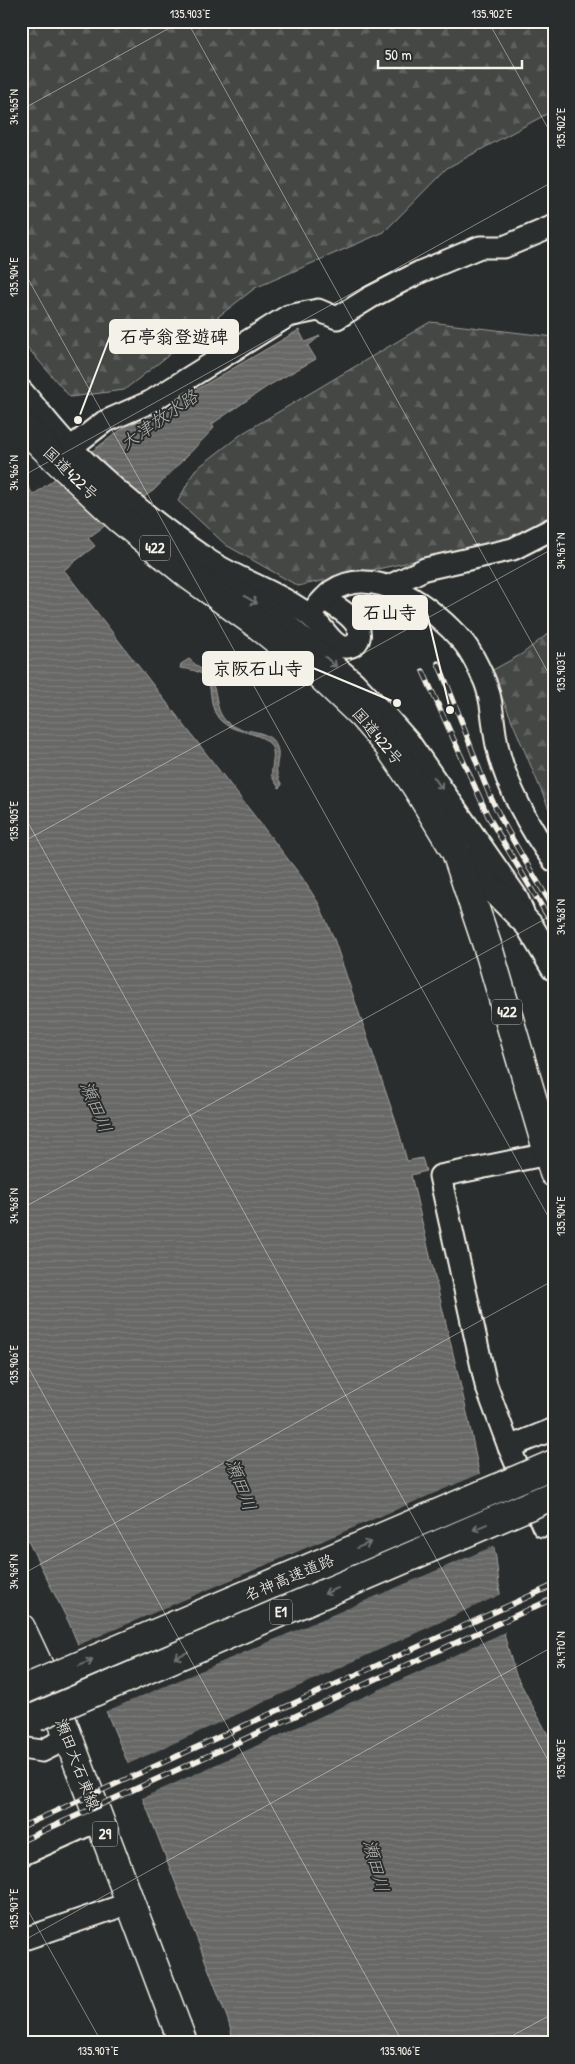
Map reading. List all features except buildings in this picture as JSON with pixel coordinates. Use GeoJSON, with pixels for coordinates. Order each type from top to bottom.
{"type":"FeatureCollection","features":[{"type":"Feature","properties":{"kind":"main road","name":"国道422号"},"geometry":{"type":"LineString","coordinates":[[21,424],[62,457],[120,519],[190,576],[287,636],[320,675],[362,715],[388,745],[416,786],[456,852],[490,954],[551,1164]]}},
{"type":"Feature","properties":{"kind":"main road","name":"名神高速道路"},"geometry":{"type":"LineString","coordinates":[[25,1689],[554,1464]]}},
{"type":"Feature","properties":{"kind":"main road","name":"名神高速道路"},"geometry":{"type":"LineString","coordinates":[[36,1717],[554,1496]]}},
{"type":"Feature","properties":{"kind":"main road","name":"瀬田大石東線"},"geometry":{"type":"LineString","coordinates":[[25,1644],[52,1694],[183,2043]]}},
{"type":"Feature","properties":{"kind":"street"},"geometry":{"type":"LineString","coordinates":[[62,457],[104,422],[150,402],[288,316],[318,310],[337,318],[371,297],[420,272],[480,247],[504,247],[554,226]]}},
{"type":"Feature","properties":{"kind":"street"},"geometry":{"type":"LineString","coordinates":[[21,390],[62,457],[210,562],[309,614],[336,644],[343,647],[351,647],[360,638],[359,630],[342,610],[324,599]]}},
{"type":"Feature","properties":{"kind":"street"},"geometry":{"type":"LineString","coordinates":[[389,586],[425,569],[513,549],[554,528]]}},
{"type":"Feature","properties":{"kind":"street"},"geometry":{"type":"LineString","coordinates":[[554,860],[524,815],[501,764],[490,699],[484,676],[464,643],[433,612],[389,586],[373,583],[351,584],[333,591],[287,636],[354,682],[409,742],[511,889],[529,925],[554,967]]}},
{"type":"Feature","properties":{"kind":"street"},"geometry":{"type":"LineString","coordinates":[[456,852],[529,925]]}},
{"type":"Feature","properties":{"kind":"street"},"geometry":{"type":"LineString","coordinates":[[551,1164],[440,1176],[486,1385],[509,1447],[543,1526],[554,1522]]}},
{"type":"Feature","properties":{"kind":"street"},"geometry":{"type":"LineString","coordinates":[[509,1447],[554,1429]]}},
{"type":"Feature","properties":{"kind":"street"},"geometry":{"type":"LineString","coordinates":[[21,1748],[42,1752],[68,1738]]}},
{"type":"Feature","properties":{"kind":"street"},"geometry":{"type":"LineString","coordinates":[[21,1855],[99,1820]]}},
{"type":"Feature","properties":{"kind":"street"},"geometry":{"type":"LineString","coordinates":[[21,1940],[130,1903]]}},
{"type":"Feature","properties":{"kind":"green space"},"geometry":{"type":"Polygon","coordinates":[[[21,21],[554,21],[554,110],[447,168],[384,232],[255,288],[124,390],[70,397],[21,340],[21,21]]]}},
{"type":"Feature","properties":{"kind":"green space"},"geometry":{"type":"Polygon","coordinates":[[[430,322],[554,337],[554,514],[508,541],[298,586],[226,545],[178,501],[195,470],[243,433],[430,322]]]}},
{"type":"Feature","properties":{"kind":"green space"},"geometry":{"type":"Polygon","coordinates":[[[554,629],[554,821],[491,671],[522,654],[554,629]]]}},
{"type":"Feature","properties":{"kind":"water"},"geometry":{"type":"Polygon","coordinates":[[[299,330],[305,342],[320,336],[308,346],[316,359],[268,386],[212,424],[214,428],[154,490],[88,538],[95,546],[64,570],[301,876],[319,904],[334,939],[398,1128],[407,1161],[422,1158],[426,1171],[411,1175],[468,1417],[496,1558],[505,1638],[516,1675],[554,1746],[554,2043],[234,2043],[228,2020],[148,1811],[69,1623],[21,1527],[21,491],[28,486],[33,495],[122,429],[189,394],[299,330]]]}},
{"type":"Feature","properties":{"kind":"water"},"geometry":{"type":"Polygon","coordinates":[[[189,659],[211,681],[221,713],[228,723],[240,729],[260,733],[272,739],[278,750],[277,773],[282,785],[279,788],[272,777],[272,747],[265,739],[232,728],[220,720],[212,703],[207,680],[203,675],[194,670],[180,668],[181,664],[189,659]]]}},
{"type":"Feature","properties":{"kind":"pier"},"geometry":{"type":"Polygon","coordinates":[[[482,1473],[496,1545],[104,1712],[76,1646],[482,1473]]]}},
{"type":"Feature","properties":{"kind":"pier"},"geometry":{"type":"Polygon","coordinates":[[[502,1594],[507,1631],[140,1799],[126,1765],[502,1594]]]}},
{"type":"Feature","properties":{"kind":"railway"},"geometry":{"type":"LineString","coordinates":[[438,663],[492,800],[517,848],[554,909]]}},
{"type":"Feature","properties":{"kind":"railway"},"geometry":{"type":"LineString","coordinates":[[423,671],[488,816],[554,927]]}},
{"type":"Feature","properties":{"kind":"railway"},"geometry":{"type":"LineString","coordinates":[[21,1827],[554,1585]]}},
{"type":"Feature","properties":{"kind":"railway"},"geometry":{"type":"LineString","coordinates":[[21,1841],[554,1598]]}},
{"type":"Feature","properties":{"kind":"place","name":"石亭翁登遊碑"},"geometry":{"type":"Point","coordinates":[78,420]}},
{"type":"Feature","properties":{"kind":"place","name":"京阪石山寺"},"geometry":{"type":"Point","coordinates":[397,703]}},
{"type":"Feature","properties":{"kind":"place","name":"石山寺"},"geometry":{"type":"Point","coordinates":[450,710]}},
{"type":"Feature","properties":{"kind":"water label","name":"大津放水路"},"geometry":{"type":"Point","coordinates":[159,420]}},
{"type":"Feature","properties":{"kind":"water label","name":"瀬田川"},"geometry":{"type":"Point","coordinates":[96,1107]}},
{"type":"Feature","properties":{"kind":"water label","name":"瀬田川"},"geometry":{"type":"Point","coordinates":[241,1485]}},
{"type":"Feature","properties":{"kind":"water label","name":"瀬田川"},"geometry":{"type":"Point","coordinates":[376,1866]}}]}
